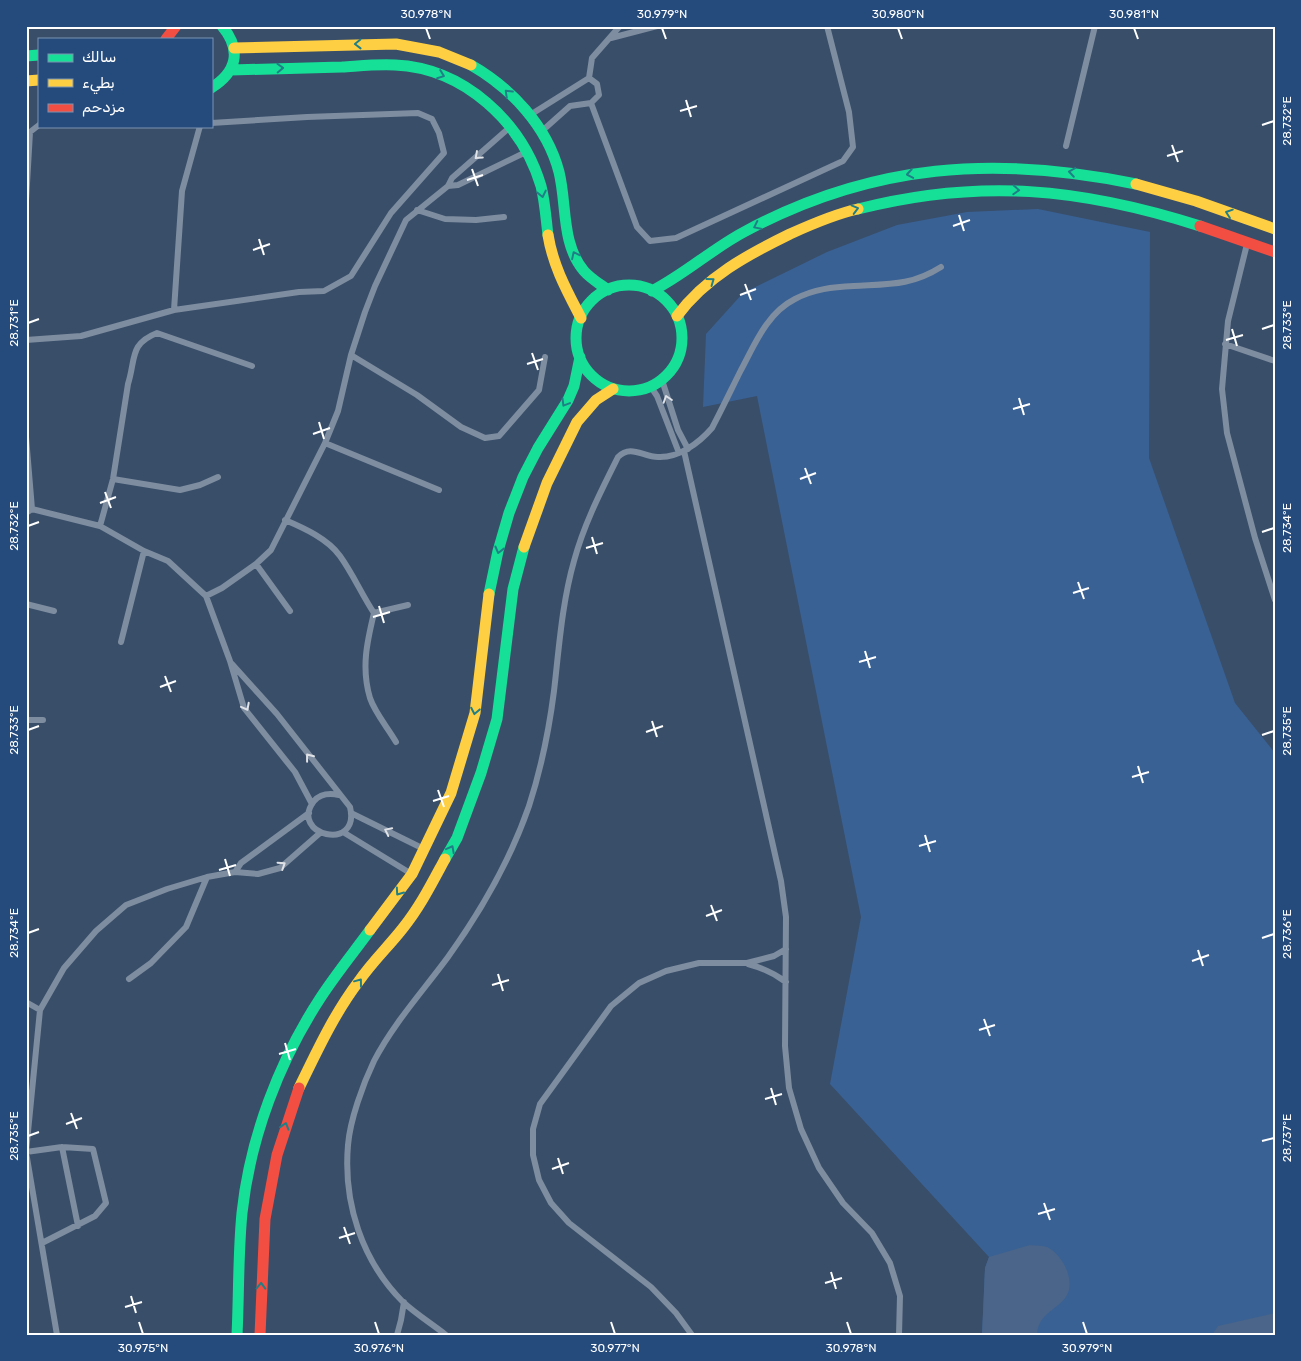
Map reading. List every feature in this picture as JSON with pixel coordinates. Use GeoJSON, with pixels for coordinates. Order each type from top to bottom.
{"type":"FeatureCollection","features":[{"type":"Feature","properties":{"kind":"street"},"geometry":{"type":"LineString","coordinates":[[167,38],[176,26]]}},
{"type":"Feature","properties":{"kind":"street"},"geometry":{"type":"LineString","coordinates":[[212,88],[220,84],[231,70],[235,55],[232,39],[222,26]]}},
{"type":"Feature","properties":{"kind":"street"},"geometry":{"type":"LineString","coordinates":[[234,48],[403,45],[429,49],[454,58],[478,70],[500,85],[519,103],[529,128],[528,152],[541,186],[552,255],[581,318]]}},
{"type":"Feature","properties":{"kind":"street"},"geometry":{"type":"LineString","coordinates":[[231,70],[395,64],[420,68],[444,76],[467,88],[487,102],[510,127],[529,128],[548,146],[558,171],[570,240],[576,260],[585,271],[608,290]]}},
{"type":"Feature","properties":{"kind":"street"},"geometry":{"type":"LineString","coordinates":[[652,291],[683,274],[738,235],[784,213],[831,193],[881,179],[936,169],[992,166],[1049,169],[1117,180],[1179,196],[1275,229]]}},
{"type":"Feature","properties":{"kind":"street"},"geometry":{"type":"LineString","coordinates":[[1112,202],[1117,180]]}},
{"type":"Feature","properties":{"kind":"street"},"geometry":{"type":"LineString","coordinates":[[677,316],[698,291],[749,255],[792,232],[828,218],[884,202],[938,192],[992,188],[1047,191],[1112,202],[1169,217],[1275,252]]}},
{"type":"Feature","properties":{"kind":"street"},"geometry":{"type":"LineString","coordinates":[[623,286],[638,286],[652,291],[667,302],[677,316],[682,330],[682,344],[675,364],[662,380],[651,387],[626,391],[599,382],[588,371],[580,357],[577,344],[577,331],[587,306],[608,290],[623,286]]}},
{"type":"Feature","properties":{"kind":"street"},"geometry":{"type":"LineString","coordinates":[[237,1335],[240,1248],[247,1181],[263,1116],[292,1047],[321,997],[412,874],[451,794],[475,713],[488,599],[498,551],[509,513],[523,477],[538,448],[568,400],[576,379],[580,357]]}},
{"type":"Feature","properties":{"kind":"street"},"geometry":{"type":"LineString","coordinates":[[260,1335],[262,1252],[267,1203],[277,1155],[296,1094],[317,1049],[341,1007],[359,980],[404,927],[420,904],[457,838],[471,803],[493,735],[501,694],[513,589],[526,538],[546,483],[577,422],[596,400],[613,388]]}},
{"type":"Feature","properties":{"kind":"street"},"geometry":{"type":"LineString","coordinates":[[418,863],[438,873]]}},
{"type":"Feature","properties":{"kind":"lane"},"geometry":{"type":"LineString","coordinates":[[529,128],[588,78],[592,58],[620,26]]}},
{"type":"Feature","properties":{"kind":"lane"},"geometry":{"type":"LineString","coordinates":[[611,38],[657,26]]}},
{"type":"Feature","properties":{"kind":"lane"},"geometry":{"type":"LineString","coordinates":[[591,103],[638,226],[650,241],[676,238],[843,161],[853,147],[848,112],[828,26]]}},
{"type":"Feature","properties":{"kind":"lane"},"geometry":{"type":"LineString","coordinates":[[1066,146],[1095,26]]}},
{"type":"Feature","properties":{"kind":"lane"},"geometry":{"type":"LineString","coordinates":[[529,128],[570,106],[591,103],[599,95],[597,84],[588,78]]}},
{"type":"Feature","properties":{"kind":"lane"},"geometry":{"type":"LineString","coordinates":[[26,340],[81,336],[174,310],[324,290],[351,276],[391,212],[444,153],[432,119],[418,113],[212,123]]}},
{"type":"Feature","properties":{"kind":"lane"},"geometry":{"type":"LineString","coordinates":[[26,201],[30,132],[38,125]]}},
{"type":"Feature","properties":{"kind":"lane"},"geometry":{"type":"LineString","coordinates":[[206,596],[222,588],[256,564],[271,550],[325,443],[338,411],[352,355],[375,286],[406,220],[448,186],[452,178],[510,127]]}},
{"type":"Feature","properties":{"kind":"lane"},"geometry":{"type":"LineString","coordinates":[[174,310],[182,191],[199,128]]}},
{"type":"Feature","properties":{"kind":"lane"},"geometry":{"type":"LineString","coordinates":[[448,186],[458,185],[528,152]]}},
{"type":"Feature","properties":{"kind":"lane"},"geometry":{"type":"LineString","coordinates":[[417,210],[445,219],[476,220],[504,217]]}},
{"type":"Feature","properties":{"kind":"lane"},"geometry":{"type":"LineString","coordinates":[[1247,242],[1232,301],[1225,344],[1222,389],[1226,433],[1255,538],[1275,600]]}},
{"type":"Feature","properties":{"kind":"lane"},"geometry":{"type":"LineString","coordinates":[[446,1335],[404,1302],[376,1268],[355,1221],[348,1187],[348,1143],[358,1101],[375,1060],[393,1031],[480,910],[507,859],[529,806],[544,751],[562,617],[573,561],[592,508],[618,457],[622,453],[634,450],[659,458],[683,451],[705,436],[712,428],[763,330],[776,313],[794,299],[813,291],[834,287],[911,282],[927,276],[941,267]]}},
{"type":"Feature","properties":{"kind":"lane"},"geometry":{"type":"LineString","coordinates":[[100,526],[113,479],[128,384],[136,349],[144,338],[157,332],[252,366]]}},
{"type":"Feature","properties":{"kind":"lane"},"geometry":{"type":"LineString","coordinates":[[1225,344],[1275,361]]}},
{"type":"Feature","properties":{"kind":"lane"},"geometry":{"type":"LineString","coordinates":[[352,355],[417,395],[461,427],[485,438],[499,436],[539,390],[545,357]]}},
{"type":"Feature","properties":{"kind":"lane"},"geometry":{"type":"LineString","coordinates":[[662,380],[683,451],[781,881],[786,916],[785,1046],[789,1088],[801,1129],[818,1168],[843,1202],[872,1233],[890,1263],[900,1296],[899,1335]]}},
{"type":"Feature","properties":{"kind":"lane"},"geometry":{"type":"LineString","coordinates":[[651,387],[683,451]]}},
{"type":"Feature","properties":{"kind":"lane"},"geometry":{"type":"LineString","coordinates":[[26,437],[29,511],[100,526],[144,551],[168,561],[206,596],[230,661],[244,708],[295,772],[312,804]]}},
{"type":"Feature","properties":{"kind":"lane"},"geometry":{"type":"LineString","coordinates":[[325,443],[439,490]]}},
{"type":"Feature","properties":{"kind":"lane"},"geometry":{"type":"LineString","coordinates":[[113,479],[180,490],[200,485],[218,477]]}},
{"type":"Feature","properties":{"kind":"lane"},"geometry":{"type":"LineString","coordinates":[[285,520],[312,532],[339,555],[374,612],[364,668],[371,699],[396,742]]}},
{"type":"Feature","properties":{"kind":"lane"},"geometry":{"type":"LineString","coordinates":[[121,642],[144,551]]}},
{"type":"Feature","properties":{"kind":"lane"},"geometry":{"type":"LineString","coordinates":[[256,564],[290,611]]}},
{"type":"Feature","properties":{"kind":"lane"},"geometry":{"type":"LineString","coordinates":[[26,604],[54,611]]}},
{"type":"Feature","properties":{"kind":"lane"},"geometry":{"type":"LineString","coordinates":[[374,612],[408,605]]}},
{"type":"Feature","properties":{"kind":"lane"},"geometry":{"type":"LineString","coordinates":[[230,661],[277,714],[340,795],[348,802],[352,813],[350,824],[343,832],[328,836],[320,833],[312,825],[309,813],[312,804],[324,794],[340,795]]}},
{"type":"Feature","properties":{"kind":"lane"},"geometry":{"type":"LineString","coordinates":[[26,720],[43,720]]}},
{"type":"Feature","properties":{"kind":"lane"},"geometry":{"type":"LineString","coordinates":[[236,872],[241,863],[309,813]]}},
{"type":"Feature","properties":{"kind":"lane"},"geometry":{"type":"LineString","coordinates":[[352,813],[425,849]]}},
{"type":"Feature","properties":{"kind":"lane"},"geometry":{"type":"LineString","coordinates":[[343,832],[412,874]]}},
{"type":"Feature","properties":{"kind":"lane"},"geometry":{"type":"LineString","coordinates":[[57,1335],[26,1152],[40,1010],[64,968],[96,931],[126,905],[167,889],[207,877],[236,872],[258,874],[280,868],[320,833]]}},
{"type":"Feature","properties":{"kind":"lane"},"geometry":{"type":"LineString","coordinates":[[129,979],[151,964],[186,927],[207,877]]}},
{"type":"Feature","properties":{"kind":"lane"},"geometry":{"type":"LineString","coordinates":[[692,1335],[676,1313],[651,1286],[569,1222],[551,1203],[539,1180],[533,1155],[533,1128],[540,1104],[611,1006],[639,983],[666,971],[699,963],[747,963],[774,956],[786,949]]}},
{"type":"Feature","properties":{"kind":"lane"},"geometry":{"type":"LineString","coordinates":[[747,963],[761,967],[786,982]]}},
{"type":"Feature","properties":{"kind":"lane"},"geometry":{"type":"LineString","coordinates":[[26,1002],[40,1010]]}},
{"type":"Feature","properties":{"kind":"lane"},"geometry":{"type":"LineString","coordinates":[[26,1152],[62,1147],[93,1149],[106,1204],[95,1216],[42,1243]]}},
{"type":"Feature","properties":{"kind":"lane"},"geometry":{"type":"LineString","coordinates":[[62,1147],[78,1226]]}},
{"type":"Feature","properties":{"kind":"lane"},"geometry":{"type":"LineString","coordinates":[[396,1335],[404,1302]]}},
{"type":"Feature","properties":{"kind":"shaded area"},"geometry":{"type":"Polygon","coordinates":[[[1038,209],[1150,232],[1149,458],[1235,703],[1275,753],[1275,1335],[982,1335],[985,1268],[989,1257],[830,1084],[861,917],[757,396],[703,407],[706,334],[743,293],[827,252],[897,225],[967,212],[1038,209]]]}},
{"type":"Feature","properties":{"kind":"shaded area"},"geometry":{"type":"Polygon","coordinates":[[[1030,1245],[1047,1247],[1063,1262],[1070,1282],[1067,1295],[1041,1321],[1037,1335],[982,1335],[985,1268],[989,1257],[1030,1245]]]}},
{"type":"Feature","properties":{"kind":"shaded area"},"geometry":{"type":"Polygon","coordinates":[[[1275,1313],[1275,1335],[1212,1335],[1218,1326],[1275,1313]]]}},
{"type":"Feature","properties":{"kind":"traffic: fast"},"geometry":{"type":"LineString","coordinates":[[212,87],[226,75],[234,60],[232,44],[222,26]]}},
{"type":"Feature","properties":{"kind":"traffic: fast"},"geometry":{"type":"LineString","coordinates":[[26,56],[38,55]]}},
{"type":"Feature","properties":{"kind":"traffic: fast"},"geometry":{"type":"LineString","coordinates":[[231,70],[395,65],[420,68],[444,76],[467,88],[487,103],[505,120],[520,141],[532,163],[541,186],[548,235]]}},
{"type":"Feature","properties":{"kind":"traffic: fast"},"geometry":{"type":"LineString","coordinates":[[471,65],[486,74],[513,97],[526,110],[546,139],[559,172],[568,236],[572,249],[584,271],[608,290]]}},
{"type":"Feature","properties":{"kind":"traffic: fast"},"geometry":{"type":"LineString","coordinates":[[652,291],[732,239],[792,209],[840,191],[887,179],[936,171],[984,168],[1084,175],[1136,184]]}},
{"type":"Feature","properties":{"kind":"traffic: fast"},"geometry":{"type":"LineString","coordinates":[[858,209],[903,199],[946,193],[1030,192],[1114,203],[1200,226]]}},
{"type":"Feature","properties":{"kind":"traffic: fast"},"geometry":{"type":"LineString","coordinates":[[629,285],[649,289],[666,301],[678,318],[682,338],[678,358],[666,375],[649,387],[629,391],[609,387],[592,375],[580,358],[576,338],[580,318],[592,301],[609,289],[629,285]]}},
{"type":"Feature","properties":{"kind":"traffic: fast"},"geometry":{"type":"LineString","coordinates":[[489,594],[498,551],[509,513],[523,477],[538,448],[568,400],[574,386],[580,357]]}},
{"type":"Feature","properties":{"kind":"traffic: fast"},"geometry":{"type":"LineString","coordinates":[[445,859],[457,838],[481,773],[497,719],[513,589],[524,547]]}},
{"type":"Feature","properties":{"kind":"traffic: fast"},"geometry":{"type":"LineString","coordinates":[[237,1335],[242,1213],[246,1185],[259,1129],[292,1047],[327,988],[370,930]]}},
{"type":"Feature","properties":{"kind":"traffic: slow"},"geometry":{"type":"LineString","coordinates":[[234,48],[396,44],[439,52],[471,65]]}},
{"type":"Feature","properties":{"kind":"traffic: slow"},"geometry":{"type":"LineString","coordinates":[[26,81],[38,80]]}},
{"type":"Feature","properties":{"kind":"traffic: slow"},"geometry":{"type":"LineString","coordinates":[[1136,184],[1196,201],[1275,229]]}},
{"type":"Feature","properties":{"kind":"traffic: slow"},"geometry":{"type":"LineString","coordinates":[[677,316],[688,302],[714,278],[743,259],[790,234],[832,216],[858,209]]}},
{"type":"Feature","properties":{"kind":"traffic: slow"},"geometry":{"type":"LineString","coordinates":[[548,235],[557,268],[581,318]]}},
{"type":"Feature","properties":{"kind":"traffic: slow"},"geometry":{"type":"LineString","coordinates":[[524,547],[547,483],[577,422],[596,400],[613,389]]}},
{"type":"Feature","properties":{"kind":"traffic: slow"},"geometry":{"type":"LineString","coordinates":[[370,930],[412,874],[451,793],[475,713],[489,594]]}},
{"type":"Feature","properties":{"kind":"traffic: slow"},"geometry":{"type":"LineString","coordinates":[[299,1088],[326,1033],[342,1006],[364,974],[409,920],[426,895],[445,859]]}},
{"type":"Feature","properties":{"kind":"traffic: jam"},"geometry":{"type":"LineString","coordinates":[[167,38],[176,26]]}},
{"type":"Feature","properties":{"kind":"traffic: jam"},"geometry":{"type":"LineString","coordinates":[[1200,226],[1275,252]]}},
{"type":"Feature","properties":{"kind":"traffic: jam"},"geometry":{"type":"LineString","coordinates":[[260,1335],[265,1219],[277,1155],[299,1088]]}}]}
